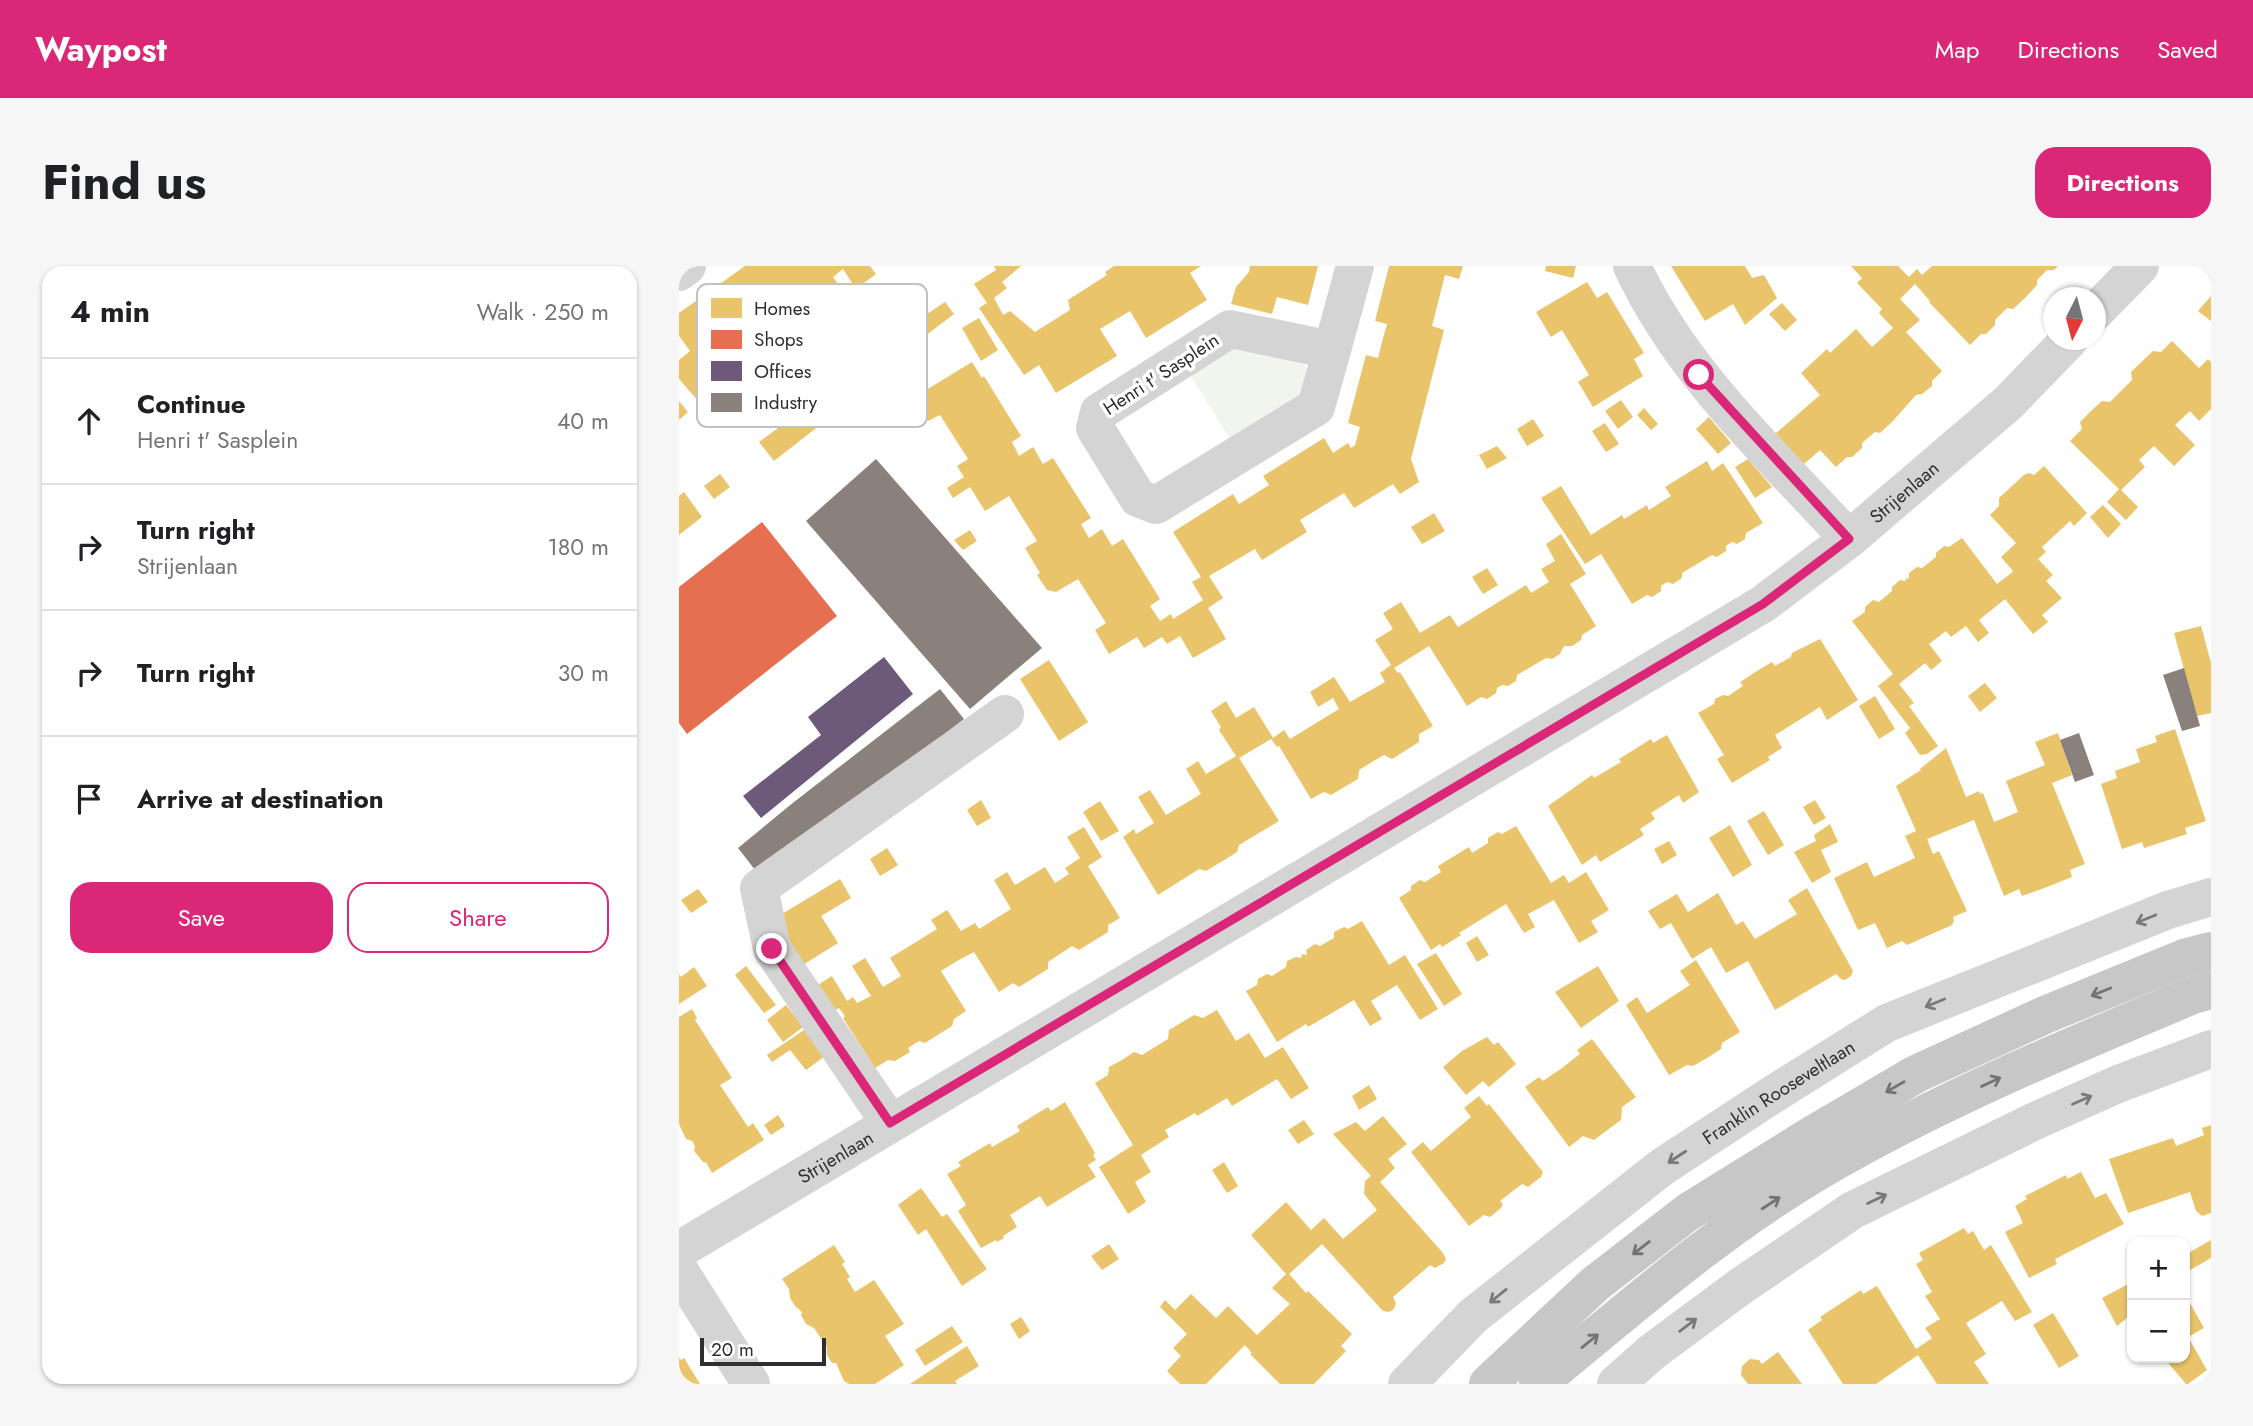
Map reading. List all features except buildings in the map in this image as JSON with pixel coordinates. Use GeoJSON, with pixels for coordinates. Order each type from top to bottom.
{"type":"FeatureCollection","features":[{"type":"Feature","properties":{"kind":"main road"},"geometry":{"type":"LineString","coordinates":[[1488,1384],[1595,1283],[1688,1212],[1807,1138],[1928,1068],[2047,1014],[2184,958],[2211,951]]}},
{"type":"Feature","properties":{"kind":"main road"},"geometry":{"type":"LineString","coordinates":[[1538,1384],[1711,1242],[1827,1166],[1931,1109],[2047,1056],[2211,990]]}},
{"type":"Feature","properties":{"kind":"street"},"geometry":{"type":"LineString","coordinates":[[679,272],[687,266]]}},
{"type":"Feature","properties":{"kind":"street","name":"Henri t' Sasplein"},"geometry":{"type":"LineString","coordinates":[[1332,350],[1230,329],[1099,412],[1095,428],[1138,498],[1156,505],[1316,407],[1332,350],[1355,266]]}},
{"type":"Feature","properties":{"kind":"street"},"geometry":{"type":"LineString","coordinates":[[1632,266],[1662,321],[1699,375],[1849,539]]}},
{"type":"Feature","properties":{"kind":"street"},"geometry":{"type":"LineString","coordinates":[[2106,301],[2140,266]]}},
{"type":"Feature","properties":{"kind":"street","name":"Strijenlaan"},"geometry":{"type":"LineString","coordinates":[[679,1250],[1763,604],[1849,539],[2008,403],[2059,350]]}},
{"type":"Feature","properties":{"kind":"street"},"geometry":{"type":"LineString","coordinates":[[890,1123],[772,949],[759,888],[1005,714]]}},
{"type":"Feature","properties":{"kind":"street","name":"Franklin Rooseveltlaan"},"geometry":{"type":"LineString","coordinates":[[1406,1384],[1473,1316],[1662,1167],[1887,1023],[2168,910],[2211,897]]}},
{"type":"Feature","properties":{"kind":"street"},"geometry":{"type":"LineString","coordinates":[[1616,1384],[1653,1352],[1741,1286],[1853,1210],[2035,1121],[2118,1084],[2211,1049]]}},
{"type":"Feature","properties":{"kind":"street"},"geometry":{"type":"LineString","coordinates":[[679,1270],[751,1384]]}},
{"type":"Feature","properties":{"kind":"shaded area"},"geometry":{"type":"Polygon","coordinates":[[[1241,345],[1277,351],[1298,360],[1309,376],[1308,389],[1232,442],[1187,370],[1241,345]]]}},
{"type":"Feature","properties":{"kind":"route"},"geometry":{"type":"LineString","coordinates":[[772,949],[890,1123],[1763,604],[1849,539],[1699,375]]}}]}
